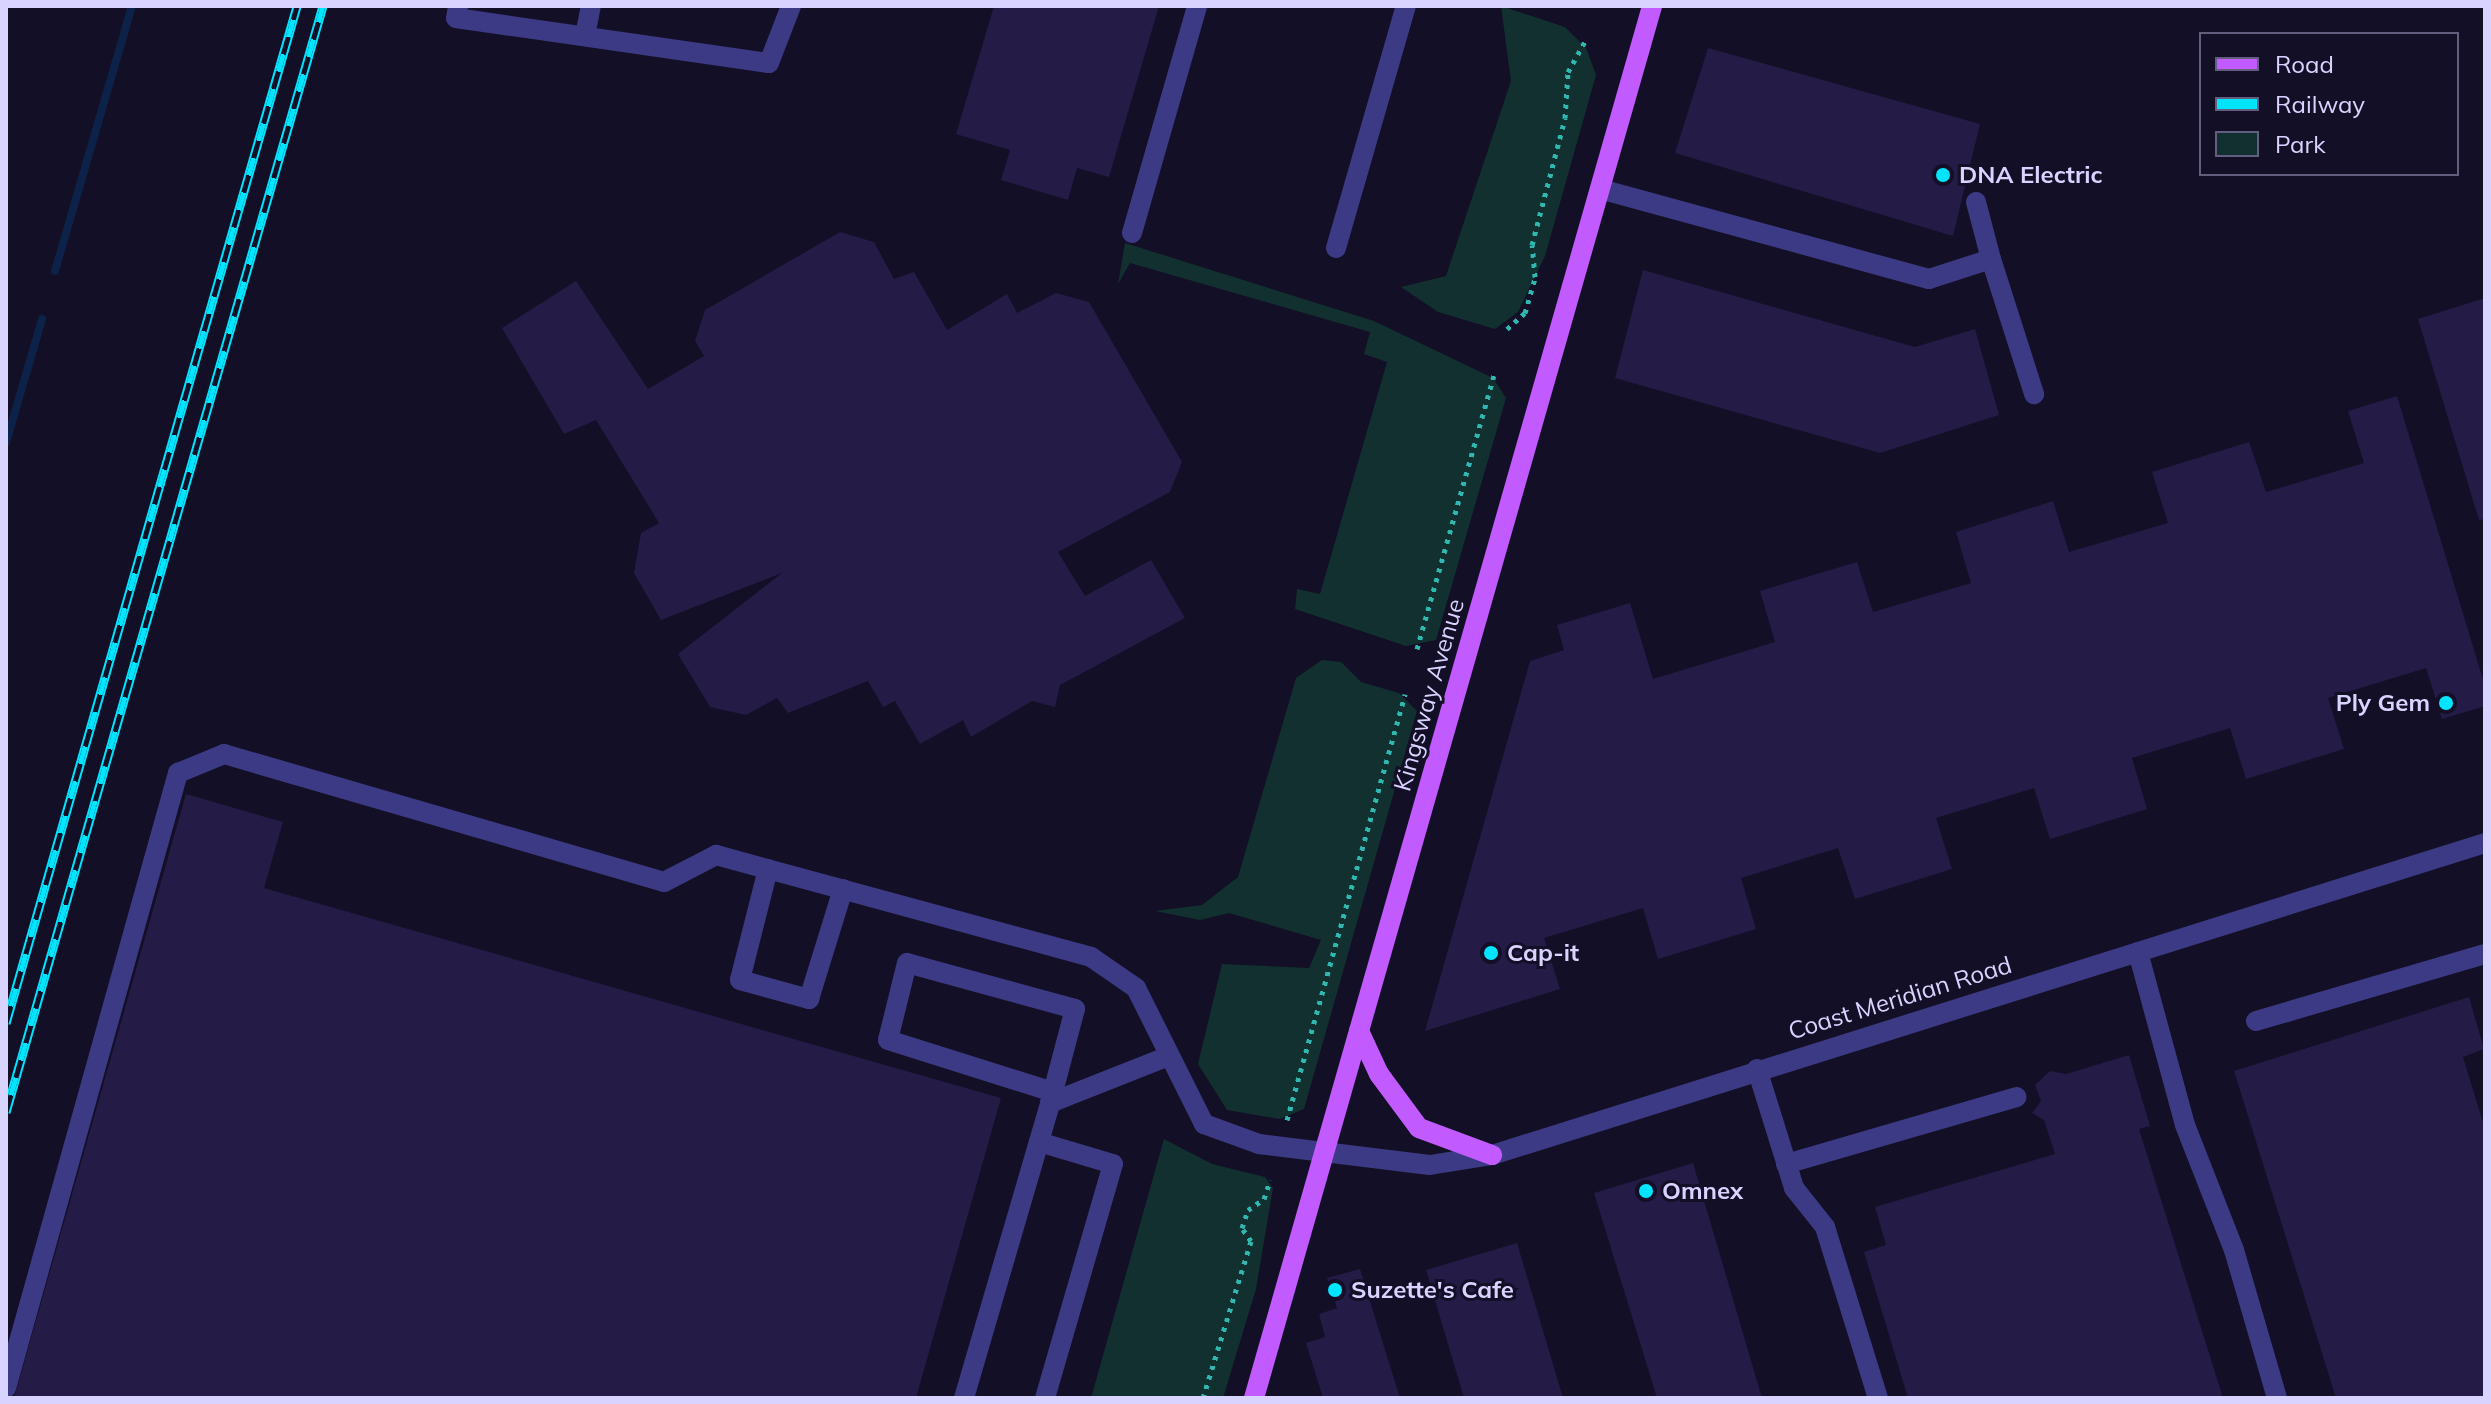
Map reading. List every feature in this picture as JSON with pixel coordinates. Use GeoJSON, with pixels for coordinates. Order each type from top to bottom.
{"type":"FeatureCollection","features":[{"type":"Feature","properties":{"kind":"main road","name":"Kingsway Avenue"},"geometry":{"type":"LineString","coordinates":[[1254,1398],[1652,6]]}},
{"type":"Feature","properties":{"kind":"main road"},"geometry":{"type":"LineString","coordinates":[[1359,1031],[1404,1115],[1436,1139],[1492,1155]]}},
{"type":"Feature","properties":{"kind":"street"},"geometry":{"type":"LineString","coordinates":[[458,6],[456,18],[769,63],[791,6]]}},
{"type":"Feature","properties":{"kind":"street"},"geometry":{"type":"LineString","coordinates":[[585,36],[591,6]]}},
{"type":"Feature","properties":{"kind":"street"},"geometry":{"type":"LineString","coordinates":[[1132,233],[1197,6]]}},
{"type":"Feature","properties":{"kind":"street"},"geometry":{"type":"LineString","coordinates":[[1336,248],[1406,6]]}},
{"type":"Feature","properties":{"kind":"street"},"geometry":{"type":"LineString","coordinates":[[1600,189],[1929,279],[1991,259]]}},
{"type":"Feature","properties":{"kind":"street"},"geometry":{"type":"LineString","coordinates":[[1976,202],[2034,394]]}},
{"type":"Feature","properties":{"kind":"street","name":"Coast Meridian Road"},"geometry":{"type":"LineString","coordinates":[[6,1388],[178,773],[224,754],[664,882],[716,855],[1091,957],[1136,988],[1166,1057],[1204,1124],[1259,1144],[1326,1149],[1430,1165],[1492,1155],[1757,1069],[2485,843]]}},
{"type":"Feature","properties":{"kind":"street"},"geometry":{"type":"LineString","coordinates":[[768,869],[740,980],[809,999],[843,889]]}},
{"type":"Feature","properties":{"kind":"street"},"geometry":{"type":"LineString","coordinates":[[2138,952],[2185,1125],[2234,1250],[2277,1398]]}},
{"type":"Feature","properties":{"kind":"street"},"geometry":{"type":"LineString","coordinates":[[2256,1021],[2485,954]]}},
{"type":"Feature","properties":{"kind":"street"},"geometry":{"type":"LineString","coordinates":[[964,1398],[1052,1098],[1075,1009],[907,963],[888,1040],[1052,1098],[1166,1057]]}},
{"type":"Feature","properties":{"kind":"street"},"geometry":{"type":"LineString","coordinates":[[1757,1069],[1794,1188],[1825,1227],[1878,1398]]}},
{"type":"Feature","properties":{"kind":"street"},"geometry":{"type":"LineString","coordinates":[[1786,1164],[2016,1097]]}},
{"type":"Feature","properties":{"kind":"street"},"geometry":{"type":"LineString","coordinates":[[1039,1142],[1113,1164],[1045,1398]]}},
{"type":"Feature","properties":{"kind":"path"},"geometry":{"type":"LineString","coordinates":[[1507,329],[1525,313],[1535,277],[1532,245],[1565,118],[1568,72],[1585,41]]}},
{"type":"Feature","properties":{"kind":"path"},"geometry":{"type":"LineString","coordinates":[[1417,649],[1494,375]]}},
{"type":"Feature","properties":{"kind":"path"},"geometry":{"type":"LineString","coordinates":[[1287,1120],[1405,694]]}},
{"type":"Feature","properties":{"kind":"path"},"geometry":{"type":"LineString","coordinates":[[1203,1398],[1251,1241],[1245,1219],[1270,1180]]}},
{"type":"Feature","properties":{"kind":"green space"},"geometry":{"type":"Polygon","coordinates":[[[1501,6],[1565,27],[1586,48],[1596,75],[1545,256],[1518,312],[1495,329],[1438,312],[1401,287],[1446,276],[1511,81],[1501,6]]]}},
{"type":"Feature","properties":{"kind":"green space"},"geometry":{"type":"Polygon","coordinates":[[[1125,243],[1374,321],[1493,378],[1506,398],[1436,640],[1406,646],[1295,609],[1297,589],[1320,594],[1387,362],[1364,354],[1370,332],[1130,263],[1118,284],[1125,243]]]}},
{"type":"Feature","properties":{"kind":"green space"},"geometry":{"type":"Polygon","coordinates":[[[1322,660],[1341,662],[1361,682],[1399,693],[1417,711],[1304,1109],[1280,1119],[1227,1110],[1198,1064],[1222,964],[1309,968],[1321,940],[1229,913],[1200,920],[1155,911],[1202,905],[1238,877],[1296,678],[1322,660]]]}},
{"type":"Feature","properties":{"kind":"green space"},"geometry":{"type":"Polygon","coordinates":[[[1164,1139],[1212,1164],[1265,1177],[1273,1188],[1256,1289],[1223,1398],[1091,1398],[1164,1139]]]}},
{"type":"Feature","properties":{"kind":"building"},"geometry":{"type":"Polygon","coordinates":[[[994,6],[1159,6],[1109,177],[1077,168],[1068,200],[1001,180],[1010,150],[956,134],[994,6]]]}},
{"type":"Feature","properties":{"kind":"building"},"geometry":{"type":"Polygon","coordinates":[[[1708,48],[1980,124],[1953,236],[1675,153],[1708,48]]]}},
{"type":"Feature","properties":{"kind":"building"},"geometry":{"type":"Polygon","coordinates":[[[840,232],[874,242],[894,279],[914,272],[947,330],[1007,294],[1017,313],[1056,293],[1089,302],[1182,462],[1170,492],[1058,552],[1085,596],[1151,560],[1185,618],[1060,685],[1055,707],[1032,701],[971,737],[963,720],[920,744],[895,701],[883,707],[868,681],[788,713],[777,698],[746,715],[710,707],[678,654],[782,573],[661,620],[634,573],[641,533],[659,523],[596,420],[564,434],[502,328],[576,281],[648,389],[704,356],[695,341],[705,310],[840,232]]]}},
{"type":"Feature","properties":{"kind":"building"},"geometry":{"type":"Polygon","coordinates":[[[1643,270],[1915,347],[1975,329],[1999,415],[1880,453],[1615,378],[1643,270]]]}},
{"type":"Feature","properties":{"kind":"building"},"geometry":{"type":"Polygon","coordinates":[[[2485,298],[2485,519],[2479,520],[2418,319],[2485,298]]]}},
{"type":"Feature","properties":{"kind":"building"},"geometry":{"type":"Polygon","coordinates":[[[2397,396],[2485,686],[2485,706],[2442,719],[2426,668],[2328,698],[2344,749],[2246,779],[2230,728],[2132,758],[2147,809],[2050,839],[2034,788],[1936,818],[1952,869],[1855,899],[1838,848],[1741,878],[1756,929],[1658,959],[1643,908],[1544,938],[1560,989],[1425,1031],[1530,661],[1564,650],[1557,625],[1630,603],[1653,679],[1775,642],[1760,591],[1857,562],[1873,612],[1971,583],[1956,532],[2053,501],[2069,552],[2168,523],[2152,472],[2249,442],[2266,492],[2364,463],[2348,411],[2397,396]]]}},
{"type":"Feature","properties":{"kind":"building"},"geometry":{"type":"Polygon","coordinates":[[[186,794],[283,822],[264,888],[1001,1098],[916,1398],[14,1398],[186,794]]]}},
{"type":"Feature","properties":{"kind":"building"},"geometry":{"type":"Polygon","coordinates":[[[2469,997],[2484,1049],[2463,1057],[2485,1129],[2485,1398],[2336,1398],[2234,1071],[2469,997]]]}},
{"type":"Feature","properties":{"kind":"building"},"geometry":{"type":"Polygon","coordinates":[[[2129,1055],[2150,1126],[2139,1129],[2223,1398],[1908,1398],[1864,1252],[1886,1245],[1875,1207],[2055,1154],[2044,1120],[2032,1113],[2041,1101],[2035,1085],[2050,1071],[2066,1074],[2129,1055]]]}},
{"type":"Feature","properties":{"kind":"building"},"geometry":{"type":"Polygon","coordinates":[[[1693,1163],[1762,1398],[1657,1398],[1594,1193],[1693,1163]]]}},
{"type":"Feature","properties":{"kind":"building"},"geometry":{"type":"Polygon","coordinates":[[[1517,1243],[1563,1398],[1464,1398],[1426,1270],[1517,1243]]]}},
{"type":"Feature","properties":{"kind":"building"},"geometry":{"type":"Polygon","coordinates":[[[1360,1269],[1400,1398],[1323,1398],[1306,1343],[1325,1337],[1319,1314],[1337,1308],[1327,1278],[1360,1269]]]}},
{"type":"Feature","properties":{"kind":"waterway"},"geometry":{"type":"LineString","coordinates":[[55,271],[132,6]]}},
{"type":"Feature","properties":{"kind":"waterway"},"geometry":{"type":"LineString","coordinates":[[6,443],[42,319]]}},
{"type":"Feature","properties":{"kind":"railway"},"geometry":{"type":"LineString","coordinates":[[6,1023],[297,6]]}},
{"type":"Feature","properties":{"kind":"railway"},"geometry":{"type":"LineString","coordinates":[[6,1112],[323,6]]}},
{"type":"Feature","properties":{"kind":"place","name":"DNA Electric"},"geometry":{"type":"Point","coordinates":[1943,175]}},
{"type":"Feature","properties":{"kind":"place","name":"Ply Gem"},"geometry":{"type":"Point","coordinates":[2446,703]}},
{"type":"Feature","properties":{"kind":"place","name":"Cap-it"},"geometry":{"type":"Point","coordinates":[1491,953]}},
{"type":"Feature","properties":{"kind":"place","name":"Omnex"},"geometry":{"type":"Point","coordinates":[1646,1191]}},
{"type":"Feature","properties":{"kind":"place","name":"Suzette's Cafe"},"geometry":{"type":"Point","coordinates":[1335,1290]}}]}
